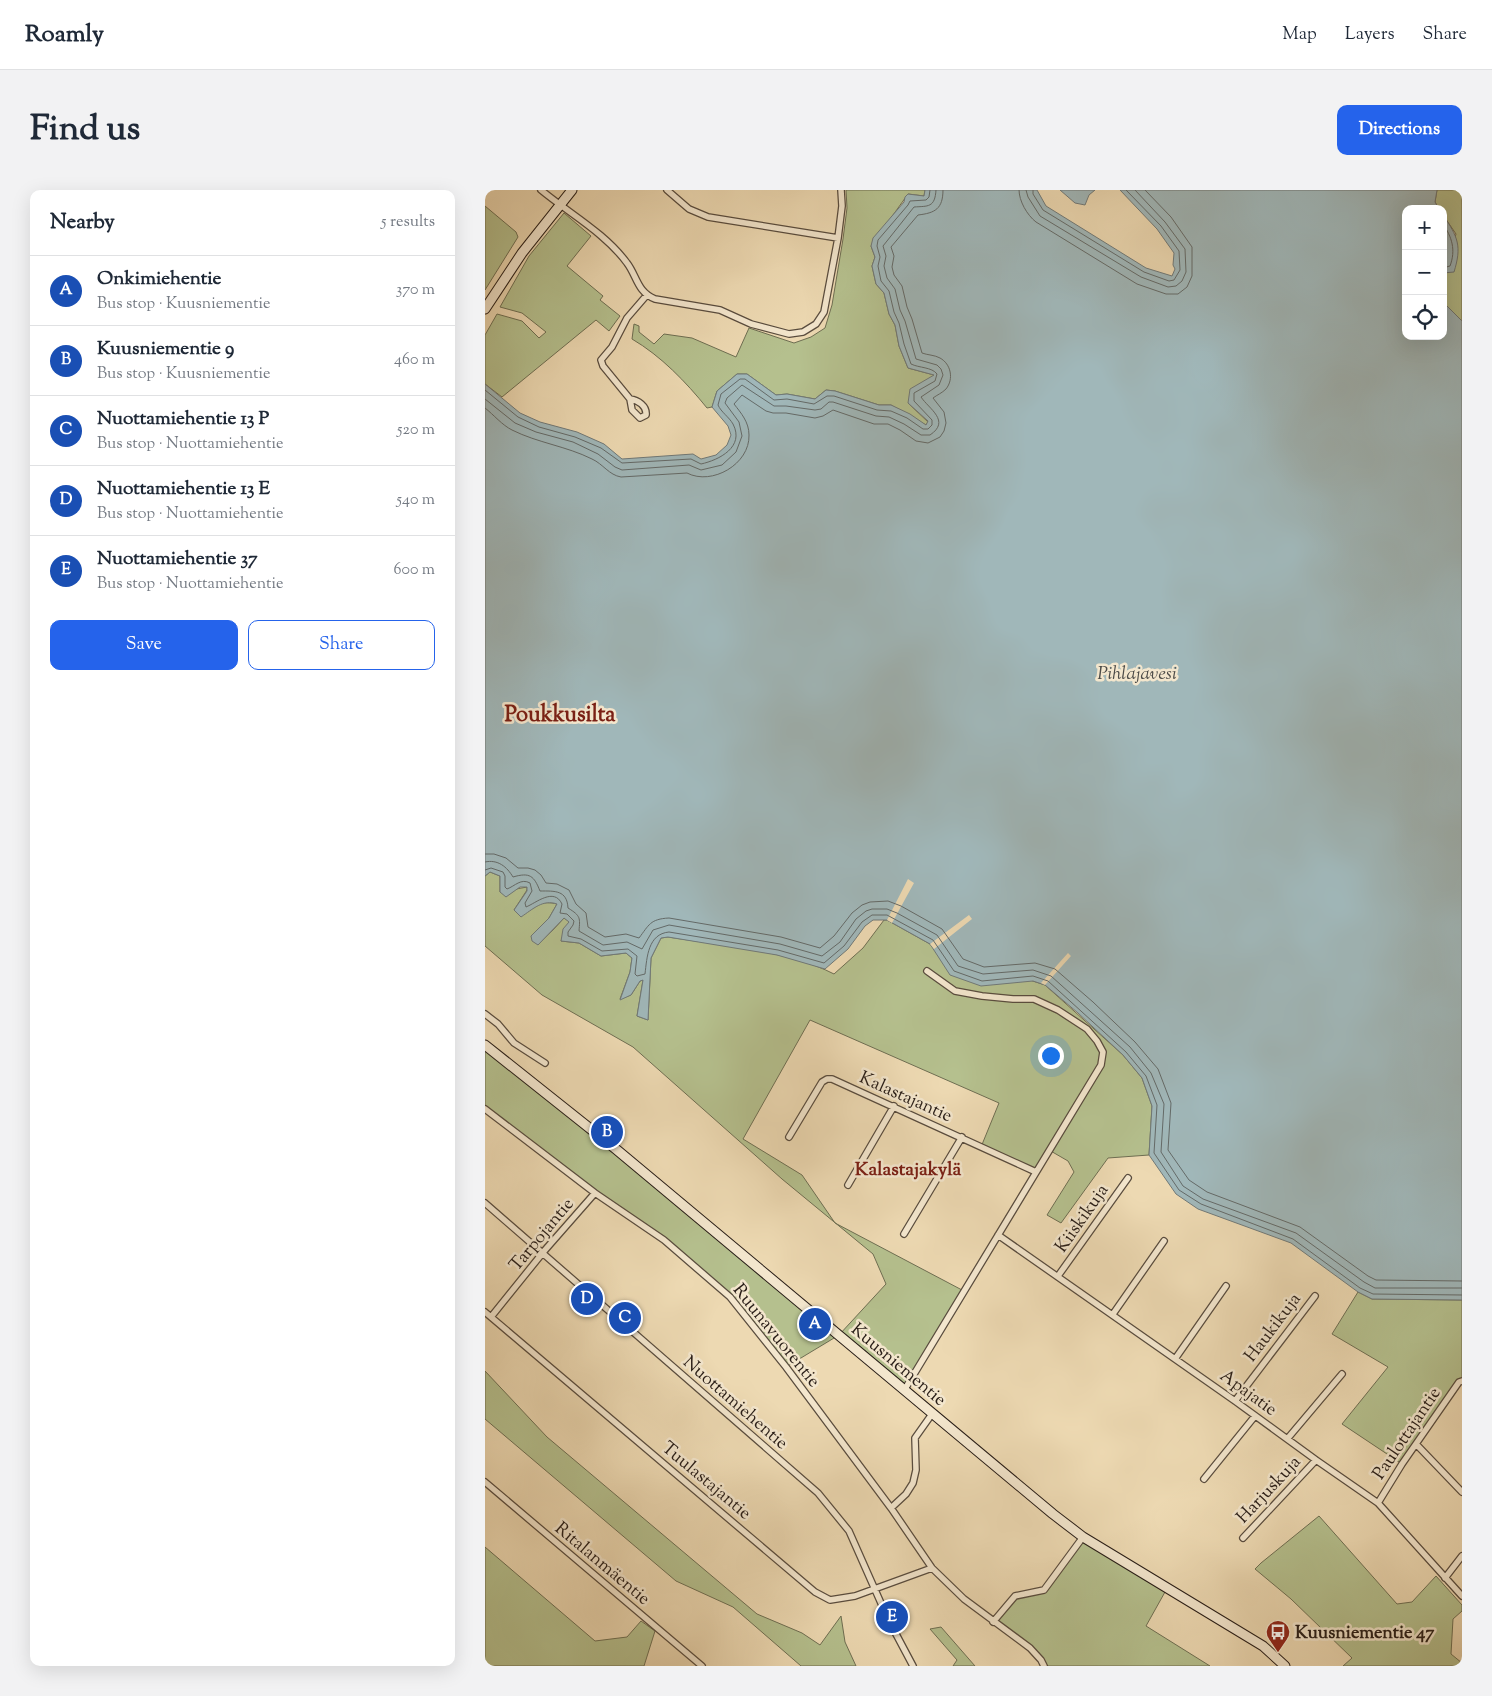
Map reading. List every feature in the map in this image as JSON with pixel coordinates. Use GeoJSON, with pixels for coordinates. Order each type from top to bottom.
{"type":"FeatureCollection","features":[{"type":"Feature","properties":{"kind":"street"},"geometry":{"type":"LineString","coordinates":[[541,190],[601,236],[628,264],[646,296],[720,310],[751,324],[789,334],[803,332],[817,324],[824,312],[838,238],[842,206],[841,190]]}},
{"type":"Feature","properties":{"kind":"street"},"geometry":{"type":"LineString","coordinates":[[485,308],[522,252],[572,190]]}},
{"type":"Feature","properties":{"kind":"street"},"geometry":{"type":"LineString","coordinates":[[667,190],[689,209],[708,217],[838,238]]}},
{"type":"Feature","properties":{"kind":"street"},"geometry":{"type":"LineString","coordinates":[[630,399],[603,366],[601,360],[613,347],[627,318],[646,296]]}},
{"type":"Feature","properties":{"kind":"street"},"geometry":{"type":"LineString","coordinates":[[905,1389],[1101,1065],[1103,1052],[1087,1029],[1058,1010],[1035,999],[982,996],[955,991],[927,971]]}},
{"type":"Feature","properties":{"kind":"street"},"geometry":{"type":"LineString","coordinates":[[485,1014],[498,1024],[513,1043],[545,1063]]}},
{"type":"Feature","properties":{"kind":"street","name":"Kuusniementie"},"geometry":{"type":"LineString","coordinates":[[485,1045],[617,1150],[905,1389],[932,1414],[1083,1537],[1263,1646],[1285,1666]]}},
{"type":"Feature","properties":{"kind":"street","name":"Kalastajantie"},"geometry":{"type":"LineString","coordinates":[[789,1137],[823,1082],[827,1079],[832,1079],[1037,1172]]}},
{"type":"Feature","properties":{"kind":"street"},"geometry":{"type":"LineString","coordinates":[[848,1185],[894,1106]]}},
{"type":"Feature","properties":{"kind":"street","name":"Ruunavuorentie"},"geometry":{"type":"LineString","coordinates":[[485,1108],[595,1194],[663,1240],[729,1297],[786,1366],[891,1508],[932,1568],[964,1599],[1030,1648],[1044,1666]]}},
{"type":"Feature","properties":{"kind":"street"},"geometry":{"type":"LineString","coordinates":[[904,1234],[962,1137]]}},
{"type":"Feature","properties":{"kind":"street","name":"Kiiskikuja"},"geometry":{"type":"LineString","coordinates":[[1058,1276],[1128,1178]]}},
{"type":"Feature","properties":{"kind":"street","name":"Tarpojantie"},"geometry":{"type":"LineString","coordinates":[[491,1317],[542,1253],[595,1194]]}},
{"type":"Feature","properties":{"kind":"street","name":"Nuottamiehentie"},"geometry":{"type":"LineString","coordinates":[[485,1203],[818,1493],[849,1532],[888,1619],[913,1666]]}},
{"type":"Feature","properties":{"kind":"street","name":"Apajatie"},"geometry":{"type":"LineString","coordinates":[[998,1235],[1113,1314],[1377,1503],[1462,1596]]}},
{"type":"Feature","properties":{"kind":"street"},"geometry":{"type":"LineString","coordinates":[[1113,1314],[1165,1241]]}},
{"type":"Feature","properties":{"kind":"street"},"geometry":{"type":"LineString","coordinates":[[1175,1359],[1226,1286]]}},
{"type":"Feature","properties":{"kind":"street","name":"Haukikuja"},"geometry":{"type":"LineString","coordinates":[[1235,1401],[1315,1296]]}},
{"type":"Feature","properties":{"kind":"street","name":"Tuulastajantie"},"geometry":{"type":"LineString","coordinates":[[485,1312],[815,1592],[830,1600],[855,1596],[932,1568]]}},
{"type":"Feature","properties":{"kind":"street"},"geometry":{"type":"LineString","coordinates":[[1288,1438],[1342,1374]]}},
{"type":"Feature","properties":{"kind":"street","name":"Paulottajantie"},"geometry":{"type":"LineString","coordinates":[[1377,1503],[1459,1382],[1462,1381]]}},
{"type":"Feature","properties":{"kind":"street"},"geometry":{"type":"LineString","coordinates":[[891,1508],[906,1494],[913,1483],[916,1470],[915,1438],[932,1414]]}},
{"type":"Feature","properties":{"kind":"street"},"geometry":{"type":"LineString","coordinates":[[1204,1479],[1255,1416]]}},
{"type":"Feature","properties":{"kind":"street"},"geometry":{"type":"LineString","coordinates":[[1416,1444],[1462,1492]]}},
{"type":"Feature","properties":{"kind":"street","name":"Harjuskuja"},"geometry":{"type":"LineString","coordinates":[[1243,1538],[1316,1460]]}},
{"type":"Feature","properties":{"kind":"street","name":"Ritalanmäentie"},"geometry":{"type":"LineString","coordinates":[[485,1482],[702,1666]]}},
{"type":"Feature","properties":{"kind":"street"},"geometry":{"type":"LineString","coordinates":[[993,1622],[1015,1596],[1043,1590],[1083,1537]]}},
{"type":"Feature","properties":{"kind":"street"},"geometry":{"type":"LineString","coordinates":[[1445,1578],[1462,1556]]}},
{"type":"Feature","properties":{"kind":"green space"},"geometry":{"type":"Polygon","coordinates":[[[846,190],[925,190],[924,196],[908,194],[871,246],[875,257],[872,266],[876,284],[884,293],[889,314],[895,325],[899,346],[908,368],[934,375],[908,403],[928,422],[926,425],[891,405],[879,405],[835,391],[826,390],[815,399],[787,394],[776,395],[747,374],[737,374],[717,391],[712,407],[707,408],[673,370],[632,339],[634,324],[639,326],[639,332],[654,344],[664,334],[692,338],[736,357],[749,328],[794,343],[811,337],[825,328],[832,305],[843,239],[847,208],[846,190]]]}},
{"type":"Feature","properties":{"kind":"green space"},"geometry":{"type":"Polygon","coordinates":[[[1437,190],[1462,190],[1462,321],[1447,306],[1447,265],[1456,234],[1447,221],[1447,205],[1437,205],[1435,202],[1437,190]]]}},
{"type":"Feature","properties":{"kind":"green space"},"geometry":{"type":"Polygon","coordinates":[[[485,206],[516,232],[518,237],[485,290],[485,206]]]}},
{"type":"Feature","properties":{"kind":"green space"},"geometry":{"type":"Polygon","coordinates":[[[564,213],[591,236],[567,266],[603,296],[600,300],[620,316],[609,331],[596,320],[502,397],[485,384],[485,335],[497,314],[522,321],[539,338],[546,332],[522,313],[500,307],[529,256],[564,213]]]}},
{"type":"Feature","properties":{"kind":"green space"},"geometry":{"type":"Polygon","coordinates":[[[490,872],[500,876],[500,892],[527,887],[514,910],[541,903],[557,904],[549,918],[531,936],[538,944],[564,918],[570,922],[561,941],[579,943],[601,956],[626,953],[632,958],[630,972],[620,999],[631,995],[640,981],[643,980],[637,1016],[648,1020],[651,958],[661,938],[668,937],[775,954],[816,966],[834,974],[863,948],[884,920],[887,920],[930,944],[934,949],[1045,985],[1123,1055],[1142,1078],[1152,1106],[1149,1155],[1108,1158],[1061,1223],[1047,1215],[1074,1172],[1068,1161],[1049,1150],[1036,1172],[981,1147],[999,1103],[810,1020],[743,1139],[802,1175],[834,1222],[782,1179],[633,1047],[542,995],[485,946],[485,876],[490,872]]]}},
{"type":"Feature","properties":{"kind":"green space"},"geometry":{"type":"Polygon","coordinates":[[[485,1045],[839,1335],[786,1367],[730,1297],[664,1240],[595,1193],[485,1108],[485,1045]]]}},
{"type":"Feature","properties":{"kind":"green space"},"geometry":{"type":"Polygon","coordinates":[[[836,1224],[962,1290],[905,1389],[839,1335],[886,1284],[873,1254],[836,1224]]]}},
{"type":"Feature","properties":{"kind":"green space"},"geometry":{"type":"Polygon","coordinates":[[[1358,1292],[1372,1299],[1462,1300],[1462,1381],[1402,1464],[1342,1424],[1388,1367],[1332,1334],[1358,1292]]]}},
{"type":"Feature","properties":{"kind":"green space"},"geometry":{"type":"Polygon","coordinates":[[[485,1371],[547,1437],[757,1614],[802,1633],[820,1645],[841,1616],[845,1642],[856,1666],[801,1666],[733,1607],[676,1581],[485,1419],[485,1371]]]}},
{"type":"Feature","properties":{"kind":"green space"},"geometry":{"type":"Polygon","coordinates":[[[1319,1516],[1397,1604],[1412,1602],[1436,1576],[1462,1605],[1462,1611],[1453,1619],[1451,1654],[1462,1663],[1462,1666],[1343,1666],[1352,1658],[1291,1599],[1255,1569],[1319,1516]]]}},
{"type":"Feature","properties":{"kind":"green space"},"geometry":{"type":"Polygon","coordinates":[[[1083,1541],[1165,1592],[1146,1626],[1210,1666],[1044,1666],[1041,1660],[993,1622],[1015,1596],[1044,1590],[1083,1541]]]}},
{"type":"Feature","properties":{"kind":"green space"},"geometry":{"type":"Polygon","coordinates":[[[485,1547],[595,1641],[627,1637],[641,1621],[655,1631],[644,1666],[485,1666],[485,1547]]]}},
{"type":"Feature","properties":{"kind":"green space"},"geometry":{"type":"Polygon","coordinates":[[[941,1627],[975,1666],[953,1666],[957,1660],[930,1629],[941,1627]]]}},
{"type":"Feature","properties":{"kind":"water","name":"Pihlajavesi"},"geometry":{"type":"Polygon","coordinates":[[[925,190],[1037,190],[1046,206],[1146,268],[1172,276],[1175,269],[1173,265],[1174,253],[1157,229],[1120,190],[1437,190],[1435,202],[1437,205],[1402,205],[1402,340],[1447,340],[1447,306],[1462,321],[1462,1300],[1372,1299],[1358,1292],[1291,1243],[1198,1209],[1176,1194],[1149,1155],[1152,1106],[1142,1078],[1123,1055],[1045,985],[1033,981],[981,986],[950,975],[930,944],[887,920],[873,920],[865,926],[848,949],[825,969],[777,955],[668,937],[661,938],[651,958],[648,1020],[637,1016],[643,980],[640,981],[631,995],[620,1000],[630,972],[632,958],[626,953],[601,956],[579,943],[561,941],[563,929],[569,922],[564,918],[538,945],[532,941],[531,936],[549,918],[557,904],[543,904],[521,917],[514,910],[527,891],[527,887],[520,887],[506,897],[500,892],[500,876],[490,872],[485,876],[485,384],[520,413],[540,422],[577,432],[604,444],[622,459],[693,454],[701,459],[716,455],[727,445],[731,435],[728,426],[712,407],[717,391],[737,374],[747,374],[776,395],[787,394],[815,399],[826,390],[879,405],[891,405],[910,414],[926,425],[928,421],[908,403],[910,389],[934,375],[908,368],[899,346],[895,325],[889,314],[884,293],[876,284],[872,266],[875,257],[871,246],[873,238],[904,202],[908,194],[924,196],[925,190]]]}},
{"type":"Feature","properties":{"kind":"water"},"geometry":{"type":"Polygon","coordinates":[[[1060,190],[1095,190],[1089,195],[1085,205],[1075,203],[1060,190]]]}},
{"type":"Feature","properties":{"kind":"water"},"geometry":{"type":"Polygon","coordinates":[[[1447,222],[1455,236],[1458,248],[1454,272],[1447,273],[1447,222]]]}},
{"type":"Feature","properties":{"kind":"pier"},"geometry":{"type":"Polygon","coordinates":[[[908,879],[914,883],[892,923],[887,920],[908,879]]]}},
{"type":"Feature","properties":{"kind":"pier"},"geometry":{"type":"Polygon","coordinates":[[[969,915],[972,919],[934,949],[930,944],[969,915]]]}},
{"type":"Feature","properties":{"kind":"pier"},"geometry":{"type":"Polygon","coordinates":[[[1068,953],[1071,956],[1045,985],[1041,983],[1068,953]]]}},
{"type":"Feature","properties":{"kind":"place","name":"Kuusniementie 9"},"geometry":{"type":"Point","coordinates":[607,1132]}},
{"type":"Feature","properties":{"kind":"place","name":"Nuottamiehentie 13 E"},"geometry":{"type":"Point","coordinates":[587,1299]}},
{"type":"Feature","properties":{"kind":"place","name":"Nuottamiehentie 13 P"},"geometry":{"type":"Point","coordinates":[625,1318]}},
{"type":"Feature","properties":{"kind":"place","name":"Onkimiehentie"},"geometry":{"type":"Point","coordinates":[815,1324]}},
{"type":"Feature","properties":{"kind":"place","name":"Nuottamiehentie 37"},"geometry":{"type":"Point","coordinates":[892,1617]}},
{"type":"Feature","properties":{"kind":"place","name":"Kuusniementie 47"},"geometry":{"type":"Point","coordinates":[1278,1653]}},
{"type":"Feature","properties":{"kind":"district","name":"Poukkusilta"},"geometry":{"type":"Point","coordinates":[560,713]}},
{"type":"Feature","properties":{"kind":"district","name":"Kalastajakylä"},"geometry":{"type":"Point","coordinates":[908,1168]}}]}
